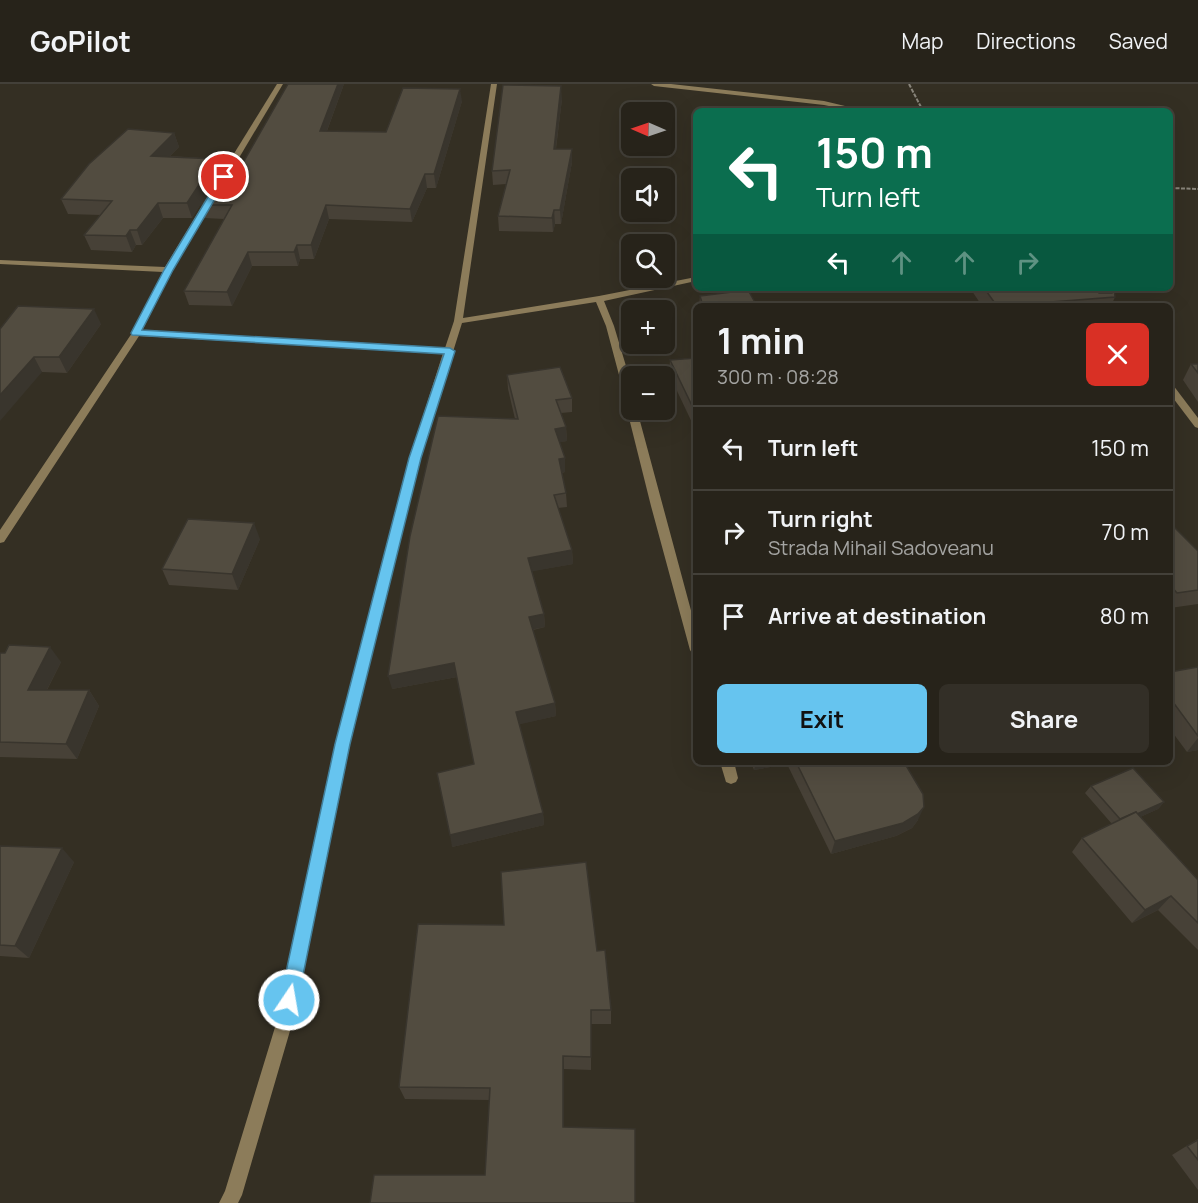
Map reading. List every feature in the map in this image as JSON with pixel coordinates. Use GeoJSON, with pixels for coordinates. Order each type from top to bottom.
{"type":"FeatureCollection","features":[{"type":"Feature","properties":{"kind":"street"},"geometry":{"type":"LineString","coordinates":[[221,182],[280,84]]}},
{"type":"Feature","properties":{"kind":"street"},"geometry":{"type":"LineString","coordinates":[[228,1203],[233,1195],[284,1024],[342,744],[415,458],[458,321],[494,84]]}},
{"type":"Feature","properties":{"kind":"street"},"geometry":{"type":"LineString","coordinates":[[654,84],[824,103],[848,108]]}},
{"type":"Feature","properties":{"kind":"street"},"geometry":{"type":"LineString","coordinates":[[0,539],[136,333],[168,270],[215,192]]}},
{"type":"Feature","properties":{"kind":"street"},"geometry":{"type":"LineString","coordinates":[[0,262],[168,270]]}},
{"type":"Feature","properties":{"kind":"street"},"geometry":{"type":"LineString","coordinates":[[458,321],[599,299],[693,280]]}},
{"type":"Feature","properties":{"kind":"street"},"geometry":{"type":"LineString","coordinates":[[599,299],[610,326],[621,366]]}},
{"type":"Feature","properties":{"kind":"street"},"geometry":{"type":"LineString","coordinates":[[136,333],[450,351]]}},
{"type":"Feature","properties":{"kind":"street"},"geometry":{"type":"LineString","coordinates":[[1173,391],[1198,425]]}},
{"type":"Feature","properties":{"kind":"street"},"geometry":{"type":"LineString","coordinates":[[635,420],[693,639]]}},
{"type":"Feature","properties":{"kind":"street"},"geometry":{"type":"LineString","coordinates":[[728,765],[731,778]]}},
{"type":"Feature","properties":{"kind":"path"},"geometry":{"type":"LineString","coordinates":[[909,84],[921,108]]}},
{"type":"Feature","properties":{"kind":"path"},"geometry":{"type":"LineString","coordinates":[[1173,188],[1198,189]]}},
{"type":"Feature","properties":{"kind":"building"},"geometry":{"type":"Polygon","coordinates":[[[288,84],[338,84],[320,131],[386,132],[403,88],[460,89],[434,174],[425,174],[410,209],[326,205],[311,245],[297,245],[294,252],[248,252],[227,292],[184,291],[232,205],[201,205],[228,161],[244,161],[288,84]]]}},
{"type":"Feature","properties":{"kind":"building"},"geometry":{"type":"Polygon","coordinates":[[[503,85],[561,86],[554,149],[572,149],[560,210],[554,210],[552,218],[498,216],[510,170],[492,171],[503,85]]]}},
{"type":"Feature","properties":{"kind":"building"},"geometry":{"type":"Polygon","coordinates":[[[128,129],[174,133],[151,156],[216,159],[187,203],[158,203],[137,230],[130,230],[126,236],[84,235],[112,201],[61,199],[89,164],[128,129]]]}},
{"type":"Feature","properties":{"kind":"building"},"geometry":{"type":"Polygon","coordinates":[[[749,291],[755,303],[702,303],[700,296],[749,291]]]}},
{"type":"Feature","properties":{"kind":"building"},"geometry":{"type":"Polygon","coordinates":[[[986,291],[1112,293],[1114,291],[1115,297],[1039,303],[995,303],[986,291]]]}},
{"type":"Feature","properties":{"kind":"building"},"geometry":{"type":"Polygon","coordinates":[[[18,306],[94,309],[59,357],[34,357],[0,395],[0,329],[18,306]]]}},
{"type":"Feature","properties":{"kind":"building"},"geometry":{"type":"Polygon","coordinates":[[[693,358],[693,408],[675,366],[670,360],[693,358]]]}},
{"type":"Feature","properties":{"kind":"building"},"geometry":{"type":"Polygon","coordinates":[[[1191,364],[1198,364],[1198,373],[1191,364]]]}},
{"type":"Feature","properties":{"kind":"building"},"geometry":{"type":"Polygon","coordinates":[[[560,367],[572,398],[556,400],[566,427],[555,429],[565,458],[559,459],[566,493],[554,495],[572,550],[528,558],[544,614],[529,617],[555,703],[516,712],[543,813],[450,835],[437,773],[474,764],[454,663],[388,676],[410,536],[438,416],[518,419],[507,375],[560,367]]]}},
{"type":"Feature","properties":{"kind":"building"},"geometry":{"type":"Polygon","coordinates":[[[188,519],[254,523],[232,574],[162,569],[188,519]]]}},
{"type":"Feature","properties":{"kind":"building"},"geometry":{"type":"Polygon","coordinates":[[[1173,526],[1198,551],[1198,590],[1177,593],[1173,588],[1173,526]]]}},
{"type":"Feature","properties":{"kind":"building"},"geometry":{"type":"Polygon","coordinates":[[[9,645],[50,647],[28,690],[89,690],[66,744],[0,742],[0,653],[5,653],[9,645]]]}},
{"type":"Feature","properties":{"kind":"building"},"geometry":{"type":"Polygon","coordinates":[[[1198,667],[1198,736],[1173,702],[1173,671],[1198,667]]]}},
{"type":"Feature","properties":{"kind":"building"},"geometry":{"type":"Polygon","coordinates":[[[797,765],[906,765],[923,794],[924,807],[918,814],[903,823],[835,841],[797,765]]]}},
{"type":"Feature","properties":{"kind":"building"},"geometry":{"type":"Polygon","coordinates":[[[1133,768],[1164,802],[1120,819],[1091,786],[1133,768]]]}},
{"type":"Feature","properties":{"kind":"building"},"geometry":{"type":"Polygon","coordinates":[[[1136,812],[1198,880],[1198,923],[1171,896],[1145,910],[1082,838],[1136,812]]]}},
{"type":"Feature","properties":{"kind":"building"},"geometry":{"type":"Polygon","coordinates":[[[0,846],[62,848],[15,946],[0,945],[0,846]]]}},
{"type":"Feature","properties":{"kind":"building"},"geometry":{"type":"Polygon","coordinates":[[[586,862],[597,951],[605,950],[611,1010],[591,1010],[591,1057],[563,1056],[563,1127],[635,1129],[635,1203],[370,1203],[374,1175],[485,1175],[490,1088],[399,1087],[418,924],[504,925],[501,872],[586,862]]]}},
{"type":"Feature","properties":{"kind":"building"},"geometry":{"type":"Polygon","coordinates":[[[1198,1140],[1198,1160],[1187,1146],[1198,1140]]]}},
{"type":"Feature","properties":{"kind":"route"},"geometry":{"type":"LineString","coordinates":[[224,177],[168,270],[136,333],[450,351],[415,458],[342,744],[289,1000]]}}]}
